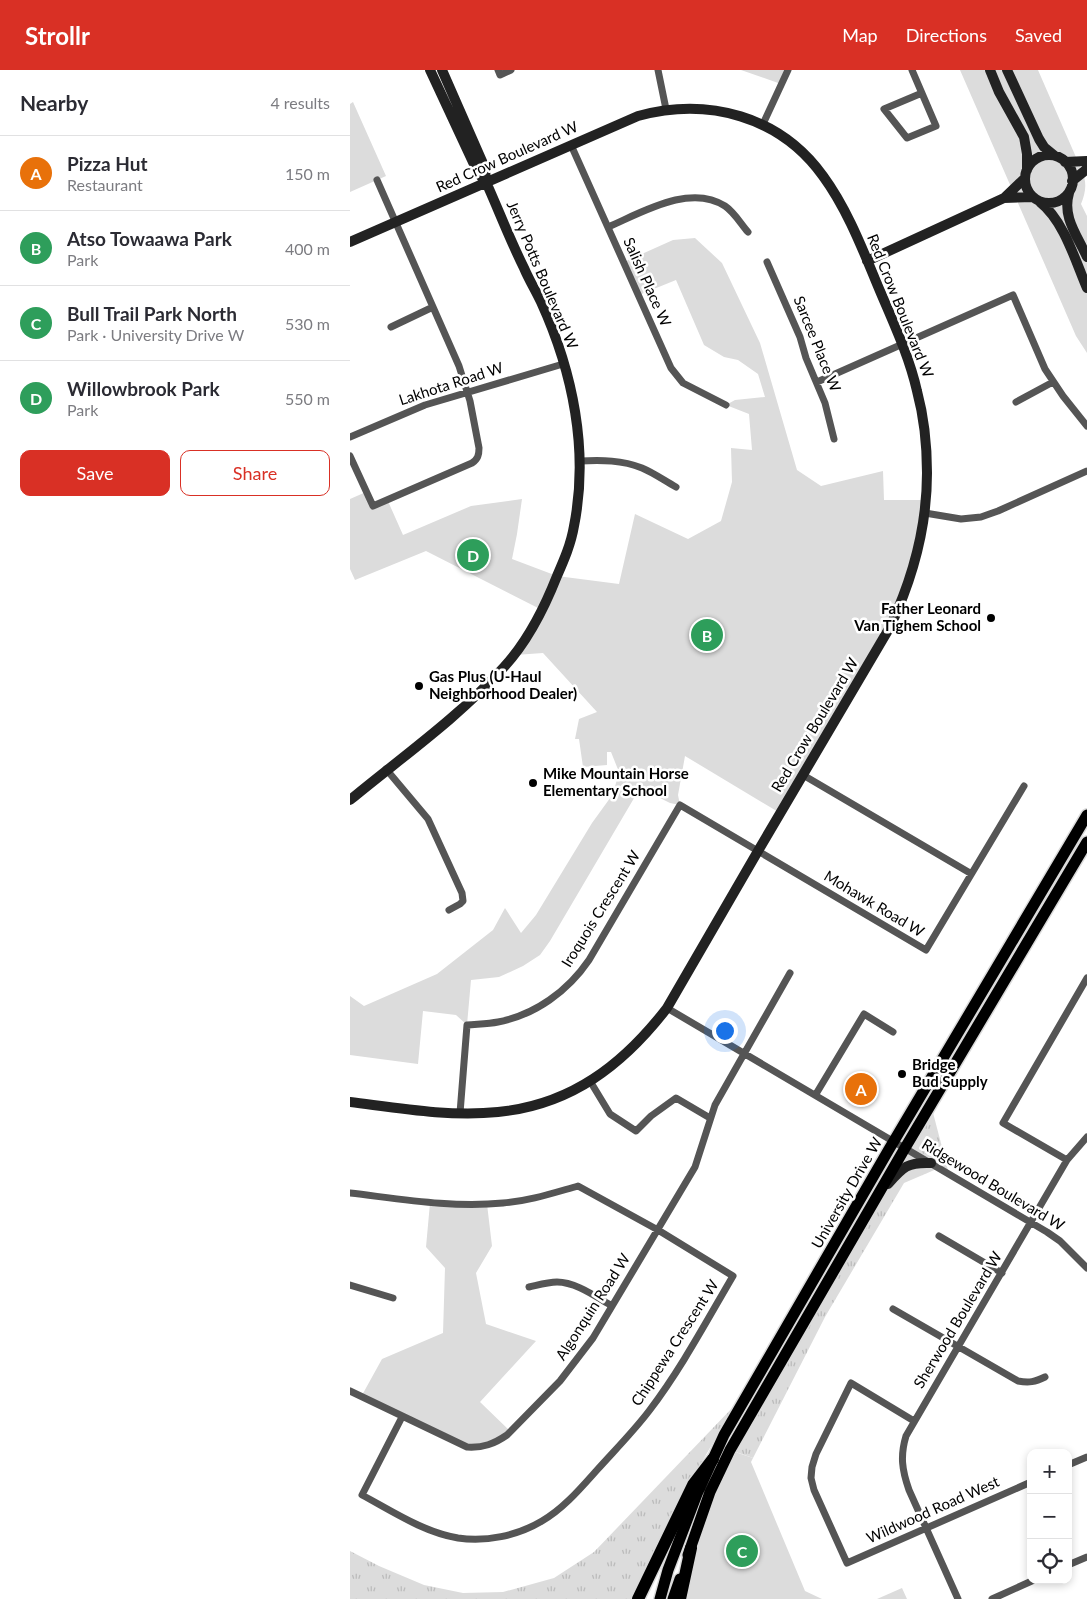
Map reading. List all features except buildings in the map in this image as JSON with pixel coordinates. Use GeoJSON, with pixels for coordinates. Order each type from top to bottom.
{"type":"FeatureCollection","features":[{"type":"Feature","properties":{"kind":"highway"},"geometry":{"type":"LineString","coordinates":[[638,1599],[694,1485],[713,1459]]}},
{"type":"Feature","properties":{"kind":"highway"},"geometry":{"type":"LineString","coordinates":[[680,1599],[691,1548]]}},
{"type":"Feature","properties":{"kind":"main road","name":"University Drive W"},"geometry":{"type":"LineString","coordinates":[[660,1599],[681,1534],[697,1494],[744,1399],[1087,815]]}},
{"type":"Feature","properties":{"kind":"main road","name":"University Drive W"},"geometry":{"type":"LineString","coordinates":[[673,1599],[710,1492],[730,1450],[905,1148],[1087,842]]}},
{"type":"Feature","properties":{"kind":"street","name":"Jerry Potts Boulevard W"},"geometry":{"type":"LineString","coordinates":[[350,800],[432,734],[486,687],[515,655],[548,598],[568,549],[574,526],[580,480],[576,415],[563,364],[541,303],[486,182],[478,173],[430,70]]}},
{"type":"Feature","properties":{"kind":"street","name":"Jerry Potts Boulevard W"},"geometry":{"type":"LineString","coordinates":[[442,70],[485,168],[486,182]]}},
{"type":"Feature","properties":{"kind":"street"},"geometry":{"type":"LineString","coordinates":[[498,70],[500,75],[511,70]]}},
{"type":"Feature","properties":{"kind":"street"},"geometry":{"type":"LineString","coordinates":[[658,70],[666,109]]}},
{"type":"Feature","properties":{"kind":"street"},"geometry":{"type":"LineString","coordinates":[[763,124],[788,70]]}},
{"type":"Feature","properties":{"kind":"street"},"geometry":{"type":"LineString","coordinates":[[912,70],[922,93],[936,126],[907,138],[884,109],[922,93]]}},
{"type":"Feature","properties":{"kind":"street"},"geometry":{"type":"LineString","coordinates":[[990,70],[999,92],[1024,137],[1028,154],[1027,188],[1054,216],[1087,288]]}},
{"type":"Feature","properties":{"kind":"street"},"geometry":{"type":"LineString","coordinates":[[1007,70],[1044,147],[1060,159],[1071,171],[1071,186],[1067,200],[1067,218],[1087,257]]}},
{"type":"Feature","properties":{"kind":"street","name":"Red Crow Boulevard W"},"geometry":{"type":"LineString","coordinates":[[350,242],[638,116],[666,109],[699,108],[732,113],[763,124],[799,149],[823,176],[842,208],[867,261],[902,345],[918,392],[927,474],[925,513],[914,565],[906,590],[890,627],[667,1008],[650,1031],[605,1071],[590,1081],[555,1098],[515,1110],[460,1113],[434,1112],[350,1102]]}},
{"type":"Feature","properties":{"kind":"street","name":"Salish Place W"},"geometry":{"type":"LineString","coordinates":[[571,145],[662,350],[676,376],[683,383],[726,405]]}},
{"type":"Feature","properties":{"kind":"street"},"geometry":{"type":"LineString","coordinates":[[867,261],[1004,198],[1026,175],[1032,163],[1040,157],[1087,161]]}},
{"type":"Feature","properties":{"kind":"street"},"geometry":{"type":"LineString","coordinates":[[1004,198],[1035,198],[1047,203],[1058,201],[1087,169]]}},
{"type":"Feature","properties":{"kind":"street"},"geometry":{"type":"LineString","coordinates":[[350,456],[373,506],[472,463],[477,460],[479,448],[460,366],[378,180]]}},
{"type":"Feature","properties":{"kind":"street"},"geometry":{"type":"LineString","coordinates":[[608,227],[663,203],[688,198],[715,202],[725,206],[748,232]]}},
{"type":"Feature","properties":{"kind":"street","name":"Sarcee Place W"},"geometry":{"type":"LineString","coordinates":[[766,262],[800,337],[806,358],[829,415],[834,439]]}},
{"type":"Feature","properties":{"kind":"street"},"geometry":{"type":"LineString","coordinates":[[817,382],[1013,295],[1039,356],[1053,382],[1087,426]]}},
{"type":"Feature","properties":{"kind":"street"},"geometry":{"type":"LineString","coordinates":[[391,327],[433,307]]}},
{"type":"Feature","properties":{"kind":"street","name":"Lakhota Road W"},"geometry":{"type":"LineString","coordinates":[[350,437],[424,405],[563,364]]}},
{"type":"Feature","properties":{"kind":"street"},"geometry":{"type":"LineString","coordinates":[[1016,402],[1053,382]]}},
{"type":"Feature","properties":{"kind":"street"},"geometry":{"type":"LineString","coordinates":[[580,461],[606,460],[625,463],[643,469],[676,487]]}},
{"type":"Feature","properties":{"kind":"street"},"geometry":{"type":"LineString","coordinates":[[925,513],[962,519],[981,517],[1087,471]]}},
{"type":"Feature","properties":{"kind":"street"},"geometry":{"type":"LineString","coordinates":[[386,770],[428,819],[462,894],[463,900],[449,910]]}},
{"type":"Feature","properties":{"kind":"street"},"geometry":{"type":"LineString","coordinates":[[803,775],[970,873]]}},
{"type":"Feature","properties":{"kind":"street","name":"Mohawk Road W"},"geometry":{"type":"LineString","coordinates":[[758,851],[926,950],[970,873],[1024,786]]}},
{"type":"Feature","properties":{"kind":"street","name":"Iroquois Crescent W"},"geometry":{"type":"LineString","coordinates":[[460,1113],[467,1025],[498,1022],[512,1018],[543,1004],[559,994],[571,983],[589,960],[680,805],[758,851]]}},
{"type":"Feature","properties":{"kind":"street","name":"Algonquin Road W"},"geometry":{"type":"LineString","coordinates":[[350,1391],[467,1447],[477,1448],[498,1442],[507,1435],[572,1367],[588,1346],[695,1167],[700,1156],[710,1118],[725,1086],[790,973]]}},
{"type":"Feature","properties":{"kind":"street"},"geometry":{"type":"LineString","coordinates":[[1067,1160],[1003,1122],[1087,978]]}},
{"type":"Feature","properties":{"kind":"street","name":"Ridgewood Boulevard W"},"geometry":{"type":"LineString","coordinates":[[667,1008],[816,1094],[1032,1223],[1060,1241],[1087,1268]]}},
{"type":"Feature","properties":{"kind":"street"},"geometry":{"type":"LineString","coordinates":[[816,1094],[864,1014],[893,1032]]}},
{"type":"Feature","properties":{"kind":"street"},"geometry":{"type":"LineString","coordinates":[[590,1081],[610,1114],[636,1131],[651,1116],[676,1098],[710,1118]]}},
{"type":"Feature","properties":{"kind":"street","name":"Sherwood Boulevard W"},"geometry":{"type":"LineString","coordinates":[[958,1599],[909,1490],[901,1462],[902,1450],[906,1436],[914,1421],[1032,1223],[1067,1160],[1087,1137]]}},
{"type":"Feature","properties":{"kind":"street"},"geometry":{"type":"LineString","coordinates":[[878,1194],[906,1166],[917,1162],[931,1163]]}},
{"type":"Feature","properties":{"kind":"street"},"geometry":{"type":"LineString","coordinates":[[350,1193],[430,1203],[472,1205],[525,1200],[578,1186],[658,1230]]}},
{"type":"Feature","properties":{"kind":"street","name":"Chippewa Crescent W"},"geometry":{"type":"LineString","coordinates":[[402,1417],[362,1495],[426,1528],[459,1538],[509,1536],[541,1522],[557,1511],[649,1411],[679,1367],[733,1276],[658,1230]]}},
{"type":"Feature","properties":{"kind":"street"},"geometry":{"type":"LineString","coordinates":[[939,1236],[1002,1273]]}},
{"type":"Feature","properties":{"kind":"street"},"geometry":{"type":"LineString","coordinates":[[529,1287],[557,1282],[568,1284],[612,1306]]}},
{"type":"Feature","properties":{"kind":"street"},"geometry":{"type":"LineString","coordinates":[[350,1285],[393,1298]]}},
{"type":"Feature","properties":{"kind":"street"},"geometry":{"type":"LineString","coordinates":[[893,1308],[1018,1381],[1036,1382],[1044,1377]]}},
{"type":"Feature","properties":{"kind":"street","name":"Wildwood Road West"},"geometry":{"type":"LineString","coordinates":[[914,1421],[851,1383],[816,1454],[811,1478],[814,1490],[846,1563],[1027,1484]]}},
{"type":"Feature","properties":{"kind":"street"},"geometry":{"type":"LineString","coordinates":[[1072,1463],[1087,1457]]}},
{"type":"Feature","properties":{"kind":"street"},"geometry":{"type":"LineString","coordinates":[[1072,1563],[1087,1556]]}},
{"type":"Feature","properties":{"kind":"street"},"geometry":{"type":"LineString","coordinates":[[992,1599],[1027,1583]]}},
{"type":"Feature","properties":{"kind":"green space"},"geometry":{"type":"Polygon","coordinates":[[[741,70],[788,70],[781,84],[741,70]]]}},
{"type":"Feature","properties":{"kind":"green space"},"geometry":{"type":"Polygon","coordinates":[[[960,70],[1038,70],[1085,179],[1085,191],[1081,204],[1087,216],[1087,353],[1076,336],[960,70]]]}},
{"type":"Feature","properties":{"kind":"green space"},"geometry":{"type":"Polygon","coordinates":[[[353,102],[386,176],[350,192],[350,104],[353,102]]]}},
{"type":"Feature","properties":{"kind":"green space"},"geometry":{"type":"Polygon","coordinates":[[[695,238],[722,263],[760,343],[797,470],[821,486],[883,471],[884,500],[926,500],[906,590],[780,813],[685,756],[678,795],[680,805],[670,803],[640,788],[540,955],[523,966],[499,977],[471,980],[467,1025],[456,1015],[423,1011],[418,1064],[350,1055],[350,996],[364,1006],[437,974],[493,930],[505,908],[521,933],[536,915],[592,823],[613,794],[619,772],[611,752],[607,752],[607,765],[583,767],[579,739],[575,739],[579,719],[597,712],[543,653],[515,655],[542,610],[426,551],[355,580],[350,569],[350,499],[366,492],[373,506],[387,499],[403,535],[471,506],[522,499],[512,559],[557,576],[619,584],[635,514],[688,539],[721,521],[732,482],[731,448],[752,450],[749,414],[726,405],[735,400],[765,397],[758,374],[738,360],[724,357],[704,345],[676,280],[639,295],[624,262],[673,240],[695,238]]]}},
{"type":"Feature","properties":{"kind":"green space"},"geometry":{"type":"Polygon","coordinates":[[[931,1105],[949,1174],[939,1168],[904,1183],[825,1317],[753,1458],[730,1450],[931,1105]]]}},
{"type":"Feature","properties":{"kind":"green space"},"geometry":{"type":"Polygon","coordinates":[[[430,1203],[487,1204],[492,1246],[476,1273],[486,1324],[536,1341],[480,1402],[511,1432],[498,1442],[467,1447],[361,1397],[382,1359],[443,1333],[445,1268],[426,1247],[430,1203]]]}},
{"type":"Feature","properties":{"kind":"green space"},"geometry":{"type":"Polygon","coordinates":[[[735,1405],[682,1496],[632,1599],[350,1599],[350,1551],[379,1566],[424,1585],[463,1593],[503,1592],[554,1578],[594,1552],[735,1405]]]}},
{"type":"Feature","properties":{"kind":"green space"},"geometry":{"type":"Polygon","coordinates":[[[735,1452],[753,1458],[751,1462],[805,1591],[822,1599],[683,1599],[706,1515],[735,1452]]]}},
{"type":"Feature","properties":{"kind":"green space"},"geometry":{"type":"Polygon","coordinates":[[[902,1588],[907,1599],[877,1599],[902,1588]]]}},
{"type":"Feature","properties":{"kind":"place","name":"Willowbrook Park"},"geometry":{"type":"Point","coordinates":[473,555]}},
{"type":"Feature","properties":{"kind":"place","name":"Father Leonard Van Tighem School"},"geometry":{"type":"Point","coordinates":[991,618]}},
{"type":"Feature","properties":{"kind":"place","name":"Atso Towaawa Park"},"geometry":{"type":"Point","coordinates":[707,635]}},
{"type":"Feature","properties":{"kind":"place","name":"Gas Plus (U-Haul Neighborhood Dealer)"},"geometry":{"type":"Point","coordinates":[419,686]}},
{"type":"Feature","properties":{"kind":"place","name":"Mike Mountain Horse Elementary School"},"geometry":{"type":"Point","coordinates":[533,783]}},
{"type":"Feature","properties":{"kind":"place","name":"Bridge Bud Supply"},"geometry":{"type":"Point","coordinates":[902,1074]}},
{"type":"Feature","properties":{"kind":"place","name":"Pizza Hut"},"geometry":{"type":"Point","coordinates":[861,1089]}},
{"type":"Feature","properties":{"kind":"place","name":"Bull Trail Park North"},"geometry":{"type":"Point","coordinates":[742,1551]}}]}
